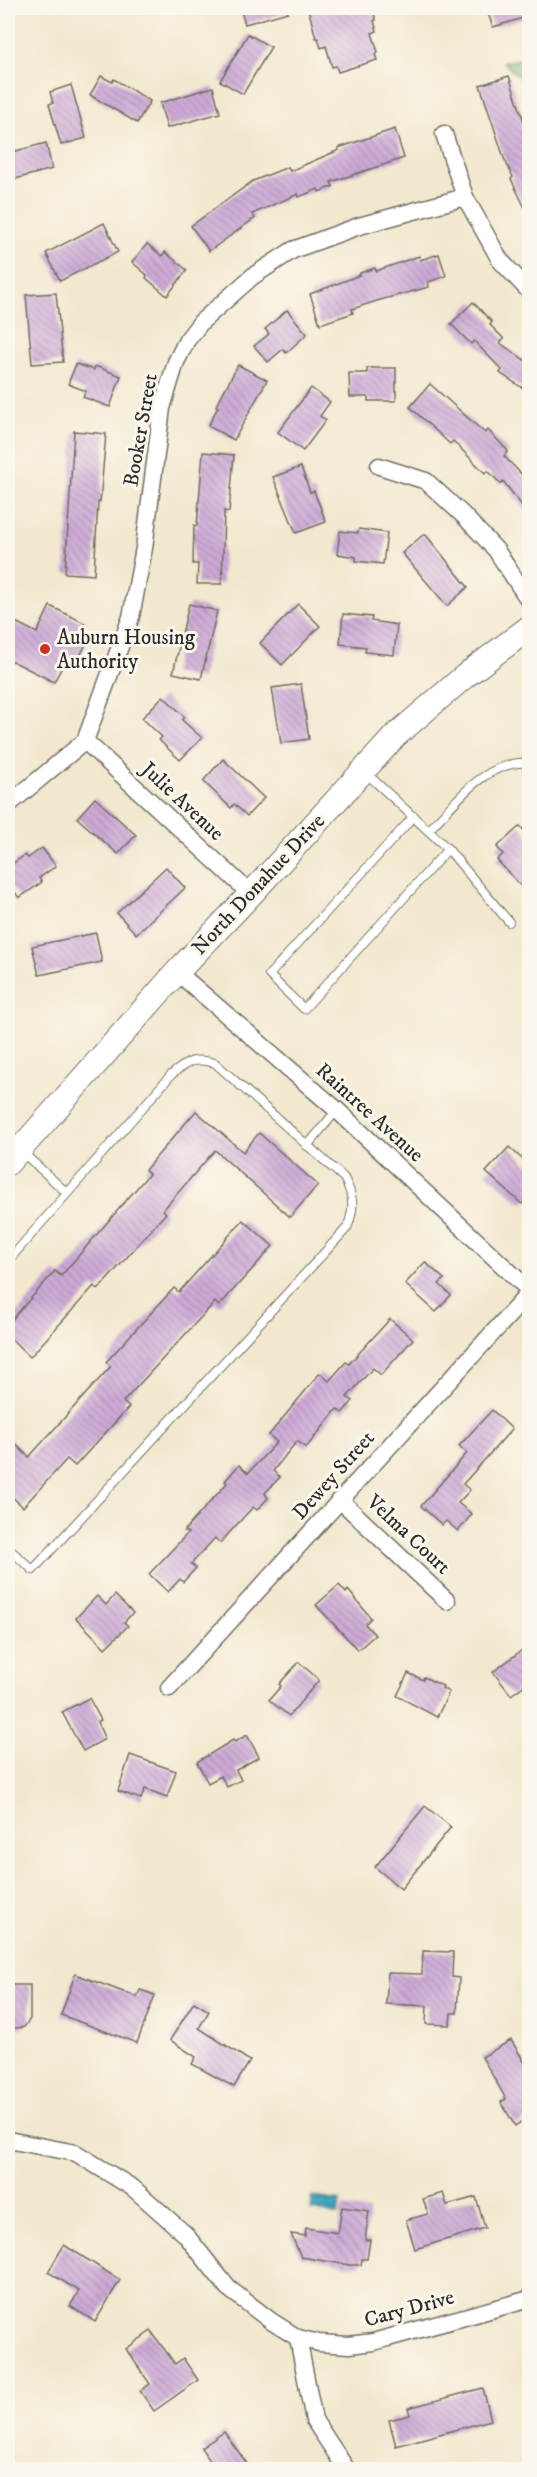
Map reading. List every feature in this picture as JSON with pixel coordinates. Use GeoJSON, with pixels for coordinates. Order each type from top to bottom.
{"type":"FeatureCollection","features":[{"type":"Feature","properties":{"kind":"street"},"geometry":{"type":"LineString","coordinates":[[444,134],[465,197],[500,260],[530,292]]}},
{"type":"Feature","properties":{"kind":"street","name":"Booker Street"},"geometry":{"type":"LineString","coordinates":[[8,805],[85,741],[131,617],[144,549],[162,408],[176,362],[187,340],[201,322],[253,276],[293,250],[359,226],[465,197]]}},
{"type":"Feature","properties":{"kind":"street"},"geometry":{"type":"LineString","coordinates":[[379,466],[426,481],[496,550],[530,602]]}},
{"type":"Feature","properties":{"kind":"street","name":"North Donahue Drive"},"geometry":{"type":"LineString","coordinates":[[13,1156],[177,972],[411,720],[530,627]]}},
{"type":"Feature","properties":{"kind":"street","name":"Julie Avenue"},"geometry":{"type":"LineString","coordinates":[[85,741],[251,894]]}},
{"type":"Feature","properties":{"kind":"street","name":"Raintree Avenue"},"geometry":{"type":"LineString","coordinates":[[177,972],[337,1110],[530,1291]]}},
{"type":"Feature","properties":{"kind":"street","name":"Dewey Street"},"geometry":{"type":"LineString","coordinates":[[169,1689],[530,1291]]}},
{"type":"Feature","properties":{"kind":"street","name":"Velma Court"},"geometry":{"type":"LineString","coordinates":[[340,1500],[447,1601]]}},
{"type":"Feature","properties":{"kind":"street","name":"Cary Drive"},"geometry":{"type":"LineString","coordinates":[[8,2140],[76,2153],[133,2188],[185,2234],[228,2288],[271,2321],[298,2337],[319,2343],[349,2345],[373,2342],[530,2298]]}},
{"type":"Feature","properties":{"kind":"street"},"geometry":{"type":"LineString","coordinates":[[298,2337],[314,2420],[347,2469]]}},
{"type":"Feature","properties":{"kind":"lane"},"geometry":{"type":"LineString","coordinates":[[429,830],[470,787],[497,767],[517,762],[530,763]]}},
{"type":"Feature","properties":{"kind":"lane"},"geometry":{"type":"LineString","coordinates":[[364,770],[448,849],[510,922]]}},
{"type":"Feature","properties":{"kind":"lane"},"geometry":{"type":"LineString","coordinates":[[414,816],[269,975],[283,989],[304,1009],[448,849]]}},
{"type":"Feature","properties":{"kind":"lane"},"geometry":{"type":"LineString","coordinates":[[8,1261],[171,1075],[186,1063],[200,1059],[215,1063],[344,1178],[353,1195],[353,1213],[346,1228],[33,1570],[8,1548]]}},
{"type":"Feature","properties":{"kind":"lane"},"geometry":{"type":"LineString","coordinates":[[307,1146],[337,1110]]}},
{"type":"Feature","properties":{"kind":"lane"},"geometry":{"type":"LineString","coordinates":[[13,1156],[67,1193]]}},
{"type":"Feature","properties":{"kind":"green space"},"geometry":{"type":"Polygon","coordinates":[[[530,57],[529,87],[503,62],[530,57]]]}},
{"type":"Feature","properties":{"kind":"water"},"geometry":{"type":"Polygon","coordinates":[[[313,2197],[340,2201],[338,2215],[311,2210],[313,2197]]]}},
{"type":"Feature","properties":{"kind":"building"},"geometry":{"type":"Polygon","coordinates":[[[240,8],[287,8],[288,12],[245,24],[240,8]]]}},
{"type":"Feature","properties":{"kind":"building"},"geometry":{"type":"Polygon","coordinates":[[[308,8],[372,8],[376,20],[374,21],[377,31],[372,33],[378,52],[375,54],[377,60],[338,72],[336,66],[332,67],[326,46],[321,48],[316,38],[308,8]]]}},
{"type":"Feature","properties":{"kind":"building"},"geometry":{"type":"Polygon","coordinates":[[[486,8],[530,8],[530,16],[493,27],[486,8]]]}},
{"type":"Feature","properties":{"kind":"building"},"geometry":{"type":"Polygon","coordinates":[[[248,34],[271,47],[243,94],[220,81],[248,34]]]}},
{"type":"Feature","properties":{"kind":"building"},"geometry":{"type":"Polygon","coordinates":[[[101,76],[112,82],[114,79],[150,101],[137,123],[90,95],[101,76]]]}},
{"type":"Feature","properties":{"kind":"building"},"geometry":{"type":"Polygon","coordinates":[[[509,76],[530,140],[530,218],[511,179],[513,177],[504,158],[480,85],[509,76]]]}},
{"type":"Feature","properties":{"kind":"building"},"geometry":{"type":"Polygon","coordinates":[[[71,85],[86,138],[61,145],[49,104],[53,103],[50,92],[71,85]]]}},
{"type":"Feature","properties":{"kind":"building"},"geometry":{"type":"Polygon","coordinates":[[[213,87],[220,113],[167,128],[160,103],[213,87]]]}},
{"type":"Feature","properties":{"kind":"building"},"geometry":{"type":"Polygon","coordinates":[[[395,129],[404,158],[331,182],[333,186],[319,192],[318,189],[299,197],[298,194],[252,214],[255,218],[209,251],[191,226],[253,181],[288,167],[290,171],[339,150],[338,148],[395,129]]]}},
{"type":"Feature","properties":{"kind":"building"},"geometry":{"type":"Polygon","coordinates":[[[46,143],[52,169],[8,181],[8,153],[46,143]]]}},
{"type":"Feature","properties":{"kind":"building"},"geometry":{"type":"Polygon","coordinates":[[[104,223],[118,252],[60,281],[46,253],[104,223]]]}},
{"type":"Feature","properties":{"kind":"building"},"geometry":{"type":"Polygon","coordinates":[[[147,244],[162,256],[165,252],[187,270],[167,296],[132,262],[147,244]]]}},
{"type":"Feature","properties":{"kind":"building"},"geometry":{"type":"Polygon","coordinates":[[[439,254],[446,276],[428,282],[429,287],[352,309],[353,313],[320,324],[310,294],[375,268],[376,271],[419,256],[420,260],[439,254]]]}},
{"type":"Feature","properties":{"kind":"building"},"geometry":{"type":"Polygon","coordinates":[[[56,293],[63,362],[32,364],[26,295],[56,293]]]}},
{"type":"Feature","properties":{"kind":"building"},"geometry":{"type":"Polygon","coordinates":[[[473,302],[504,339],[500,343],[530,364],[530,393],[500,373],[502,370],[474,341],[471,344],[451,324],[473,302]]]}},
{"type":"Feature","properties":{"kind":"building"},"geometry":{"type":"Polygon","coordinates":[[[287,310],[307,334],[286,353],[283,349],[268,362],[254,346],[269,334],[265,329],[287,310]]]}},
{"type":"Feature","properties":{"kind":"building"},"geometry":{"type":"Polygon","coordinates":[[[76,364],[94,370],[95,366],[121,376],[110,407],[83,397],[86,391],[68,384],[76,364]]]}},
{"type":"Feature","properties":{"kind":"building"},"geometry":{"type":"Polygon","coordinates":[[[238,365],[267,380],[234,440],[208,426],[238,365]]]}},
{"type":"Feature","properties":{"kind":"building"},"geometry":{"type":"Polygon","coordinates":[[[367,368],[396,368],[396,401],[368,401],[368,397],[350,397],[349,373],[367,373],[367,368]]]}},
{"type":"Feature","properties":{"kind":"building"},"geometry":{"type":"Polygon","coordinates":[[[430,384],[485,433],[488,430],[508,451],[504,456],[530,483],[530,516],[503,481],[501,484],[488,471],[485,473],[453,441],[450,444],[410,407],[430,384]]]}},
{"type":"Feature","properties":{"kind":"building"},"geometry":{"type":"Polygon","coordinates":[[[311,388],[330,402],[320,416],[326,420],[303,451],[278,432],[311,388]]]}},
{"type":"Feature","properties":{"kind":"building"},"geometry":{"type":"Polygon","coordinates":[[[74,431],[106,434],[100,502],[98,502],[94,575],[65,573],[74,431]]]}},
{"type":"Feature","properties":{"kind":"building"},"geometry":{"type":"Polygon","coordinates":[[[203,452],[234,455],[229,512],[224,511],[222,584],[197,584],[198,564],[193,564],[194,525],[197,526],[203,452]]]}},
{"type":"Feature","properties":{"kind":"building"},"geometry":{"type":"Polygon","coordinates":[[[301,467],[310,492],[314,491],[326,522],[296,533],[273,477],[301,467]]]}},
{"type":"Feature","properties":{"kind":"building"},"geometry":{"type":"Polygon","coordinates":[[[359,529],[387,533],[383,564],[356,561],[356,557],[337,554],[340,531],[358,533],[359,529]]]}},
{"type":"Feature","properties":{"kind":"building"},"geometry":{"type":"Polygon","coordinates":[[[426,535],[468,587],[447,606],[402,553],[426,535]]]}},
{"type":"Feature","properties":{"kind":"building"},"geometry":{"type":"Polygon","coordinates":[[[189,604],[217,611],[201,679],[173,673],[189,604]]]}},
{"type":"Feature","properties":{"kind":"building"},"geometry":{"type":"Polygon","coordinates":[[[298,604],[320,626],[282,665],[260,643],[298,604]]]}},
{"type":"Feature","properties":{"kind":"building","name":"Auburn Housing Authority"},"geometry":{"type":"Polygon","coordinates":[[[50,606],[85,623],[79,635],[88,640],[75,666],[65,661],[54,682],[8,659],[8,618],[37,633],[50,606]]]}},
{"type":"Feature","properties":{"kind":"building"},"geometry":{"type":"Polygon","coordinates":[[[343,614],[372,617],[371,621],[397,625],[394,655],[365,652],[366,647],[340,644],[343,614]]]}},
{"type":"Feature","properties":{"kind":"building"},"geometry":{"type":"Polygon","coordinates":[[[301,684],[309,739],[281,743],[272,688],[301,684]]]}},
{"type":"Feature","properties":{"kind":"building"},"geometry":{"type":"Polygon","coordinates":[[[163,696],[185,717],[182,720],[202,738],[180,760],[159,740],[162,737],[142,718],[163,696]]]}},
{"type":"Feature","properties":{"kind":"building"},"geometry":{"type":"Polygon","coordinates":[[[223,759],[264,798],[247,816],[234,804],[231,808],[203,781],[223,759]]]}},
{"type":"Feature","properties":{"kind":"building"},"geometry":{"type":"Polygon","coordinates":[[[95,798],[136,835],[118,854],[77,818],[95,798]]]}},
{"type":"Feature","properties":{"kind":"building"},"geometry":{"type":"Polygon","coordinates":[[[520,826],[530,837],[530,896],[497,860],[503,854],[497,847],[520,826]]]}},
{"type":"Feature","properties":{"kind":"building"},"geometry":{"type":"Polygon","coordinates":[[[42,848],[56,866],[39,878],[42,882],[19,898],[8,882],[8,867],[25,855],[28,858],[42,848]]]}},
{"type":"Feature","properties":{"kind":"building"},"geometry":{"type":"Polygon","coordinates":[[[166,867],[185,888],[136,934],[117,913],[166,867]]]}},
{"type":"Feature","properties":{"kind":"building"},"geometry":{"type":"Polygon","coordinates":[[[96,933],[102,962],[39,975],[32,946],[96,933]]]}},
{"type":"Feature","properties":{"kind":"building"},"geometry":{"type":"Polygon","coordinates":[[[196,1111],[243,1152],[259,1133],[318,1185],[290,1217],[215,1150],[163,1210],[166,1213],[98,1290],[94,1286],[30,1357],[8,1336],[8,1324],[55,1271],[61,1276],[149,1174],[145,1170],[196,1111]]]}},
{"type":"Feature","properties":{"kind":"building"},"geometry":{"type":"Polygon","coordinates":[[[509,1147],[530,1166],[530,1196],[522,1204],[486,1172],[509,1147]]]}},
{"type":"Feature","properties":{"kind":"building"},"geometry":{"type":"Polygon","coordinates":[[[243,1220],[273,1246],[219,1306],[215,1302],[123,1402],[129,1407],[75,1466],[67,1459],[23,1507],[8,1493],[8,1437],[29,1457],[111,1366],[106,1362],[174,1288],[179,1292],[243,1220]]]}},
{"type":"Feature","properties":{"kind":"building"},"geometry":{"type":"Polygon","coordinates":[[[425,1262],[444,1279],[439,1284],[451,1295],[436,1312],[405,1284],[425,1262]]]}},
{"type":"Feature","properties":{"kind":"building"},"geometry":{"type":"Polygon","coordinates":[[[390,1319],[413,1339],[381,1375],[373,1368],[347,1397],[353,1401],[342,1413],[337,1409],[306,1448],[297,1441],[273,1471],[280,1477],[265,1493],[268,1498],[257,1510],[253,1507],[220,1543],[215,1538],[191,1564],[196,1568],[183,1582],[180,1579],[168,1592],[149,1574],[188,1533],[184,1531],[227,1483],[225,1481],[239,1465],[248,1473],[277,1442],[269,1435],[320,1373],[329,1381],[346,1362],[349,1364],[390,1319]]]}},
{"type":"Feature","properties":{"kind":"building"},"geometry":{"type":"Polygon","coordinates":[[[492,1410],[512,1429],[463,1484],[470,1490],[458,1503],[472,1514],[458,1531],[446,1521],[442,1525],[421,1506],[467,1453],[459,1446],[492,1410]]]}},
{"type":"Feature","properties":{"kind":"building"},"geometry":{"type":"Polygon","coordinates":[[[339,1585],[346,1593],[348,1590],[371,1618],[365,1624],[375,1635],[358,1650],[316,1605],[339,1585]]]}},
{"type":"Feature","properties":{"kind":"building"},"geometry":{"type":"Polygon","coordinates":[[[115,1595],[133,1613],[124,1622],[128,1626],[105,1648],[76,1618],[97,1596],[106,1605],[115,1595]]]}},
{"type":"Feature","properties":{"kind":"building"},"geometry":{"type":"Polygon","coordinates":[[[530,1644],[530,1681],[511,1695],[493,1672],[530,1644]]]}},
{"type":"Feature","properties":{"kind":"building"},"geometry":{"type":"Polygon","coordinates":[[[299,1662],[319,1680],[289,1716],[269,1700],[281,1686],[279,1684],[299,1662]]]}},
{"type":"Feature","properties":{"kind":"building"},"geometry":{"type":"Polygon","coordinates":[[[408,1673],[423,1680],[424,1677],[443,1686],[442,1688],[449,1692],[437,1717],[397,1696],[408,1673]]]}},
{"type":"Feature","properties":{"kind":"building"},"geometry":{"type":"Polygon","coordinates":[[[89,1698],[101,1720],[97,1722],[105,1739],[83,1751],[62,1712],[89,1698]]]}},
{"type":"Feature","properties":{"kind":"building"},"geometry":{"type":"Polygon","coordinates":[[[247,1735],[259,1757],[236,1770],[241,1780],[227,1787],[221,1776],[208,1783],[197,1762],[233,1740],[235,1742],[247,1735]]]}},
{"type":"Feature","properties":{"kind":"building"},"geometry":{"type":"Polygon","coordinates":[[[130,1755],[176,1771],[167,1797],[145,1789],[141,1799],[118,1791],[130,1755]]]}},
{"type":"Feature","properties":{"kind":"building"},"geometry":{"type":"Polygon","coordinates":[[[425,1806],[451,1827],[401,1889],[375,1867],[425,1806]]]}},
{"type":"Feature","properties":{"kind":"building"},"geometry":{"type":"Polygon","coordinates":[[[423,1951],[453,1952],[452,1977],[459,1978],[457,2013],[451,2013],[450,2025],[426,2024],[427,2006],[386,2004],[388,1973],[422,1974],[423,1951]]]}},
{"type":"Feature","properties":{"kind":"building"},"geometry":{"type":"Polygon","coordinates":[[[75,1974],[137,1997],[140,1990],[155,1995],[137,2043],[61,2015],[75,1974]]]}},
{"type":"Feature","properties":{"kind":"building"},"geometry":{"type":"Polygon","coordinates":[[[8,1985],[30,1985],[30,2019],[24,2027],[8,2029],[8,1985]]]}},
{"type":"Feature","properties":{"kind":"building"},"geometry":{"type":"Polygon","coordinates":[[[194,2002],[209,2011],[199,2028],[250,2061],[234,2087],[192,2064],[196,2057],[170,2040],[194,2002]]]}},
{"type":"Feature","properties":{"kind":"building"},"geometry":{"type":"Polygon","coordinates":[[[511,2040],[530,2071],[530,2117],[515,2126],[501,2102],[506,2099],[482,2057],[511,2040]]]}},
{"type":"Feature","properties":{"kind":"building"},"geometry":{"type":"Polygon","coordinates":[[[443,2193],[447,2205],[476,2197],[485,2228],[415,2249],[406,2220],[428,2214],[423,2199],[443,2193]]]}},
{"type":"Feature","properties":{"kind":"building"},"geometry":{"type":"Polygon","coordinates":[[[342,2207],[369,2211],[365,2240],[370,2240],[367,2259],[362,2259],[361,2265],[349,2265],[301,2257],[291,2234],[305,2236],[306,2228],[338,2233],[342,2207]]]}},
{"type":"Feature","properties":{"kind":"building"},"geometry":{"type":"Polygon","coordinates":[[[64,2245],[120,2280],[95,2322],[70,2306],[79,2291],[48,2272],[64,2245]]]}},
{"type":"Feature","properties":{"kind":"building"},"geometry":{"type":"Polygon","coordinates":[[[151,2331],[175,2364],[183,2358],[198,2380],[154,2411],[140,2391],[150,2384],[126,2349],[151,2331]]]}},
{"type":"Feature","properties":{"kind":"building"},"geometry":{"type":"Polygon","coordinates":[[[483,2388],[491,2420],[396,2446],[389,2420],[410,2415],[408,2408],[483,2388]]]}},
{"type":"Feature","properties":{"kind":"building"},"geometry":{"type":"Polygon","coordinates":[[[224,2432],[251,2469],[216,2469],[201,2448],[224,2432]]]}},
{"type":"Feature","properties":{"kind":"place","name":"Auburn Housing Authority"},"geometry":{"type":"Point","coordinates":[45,649]}}]}
